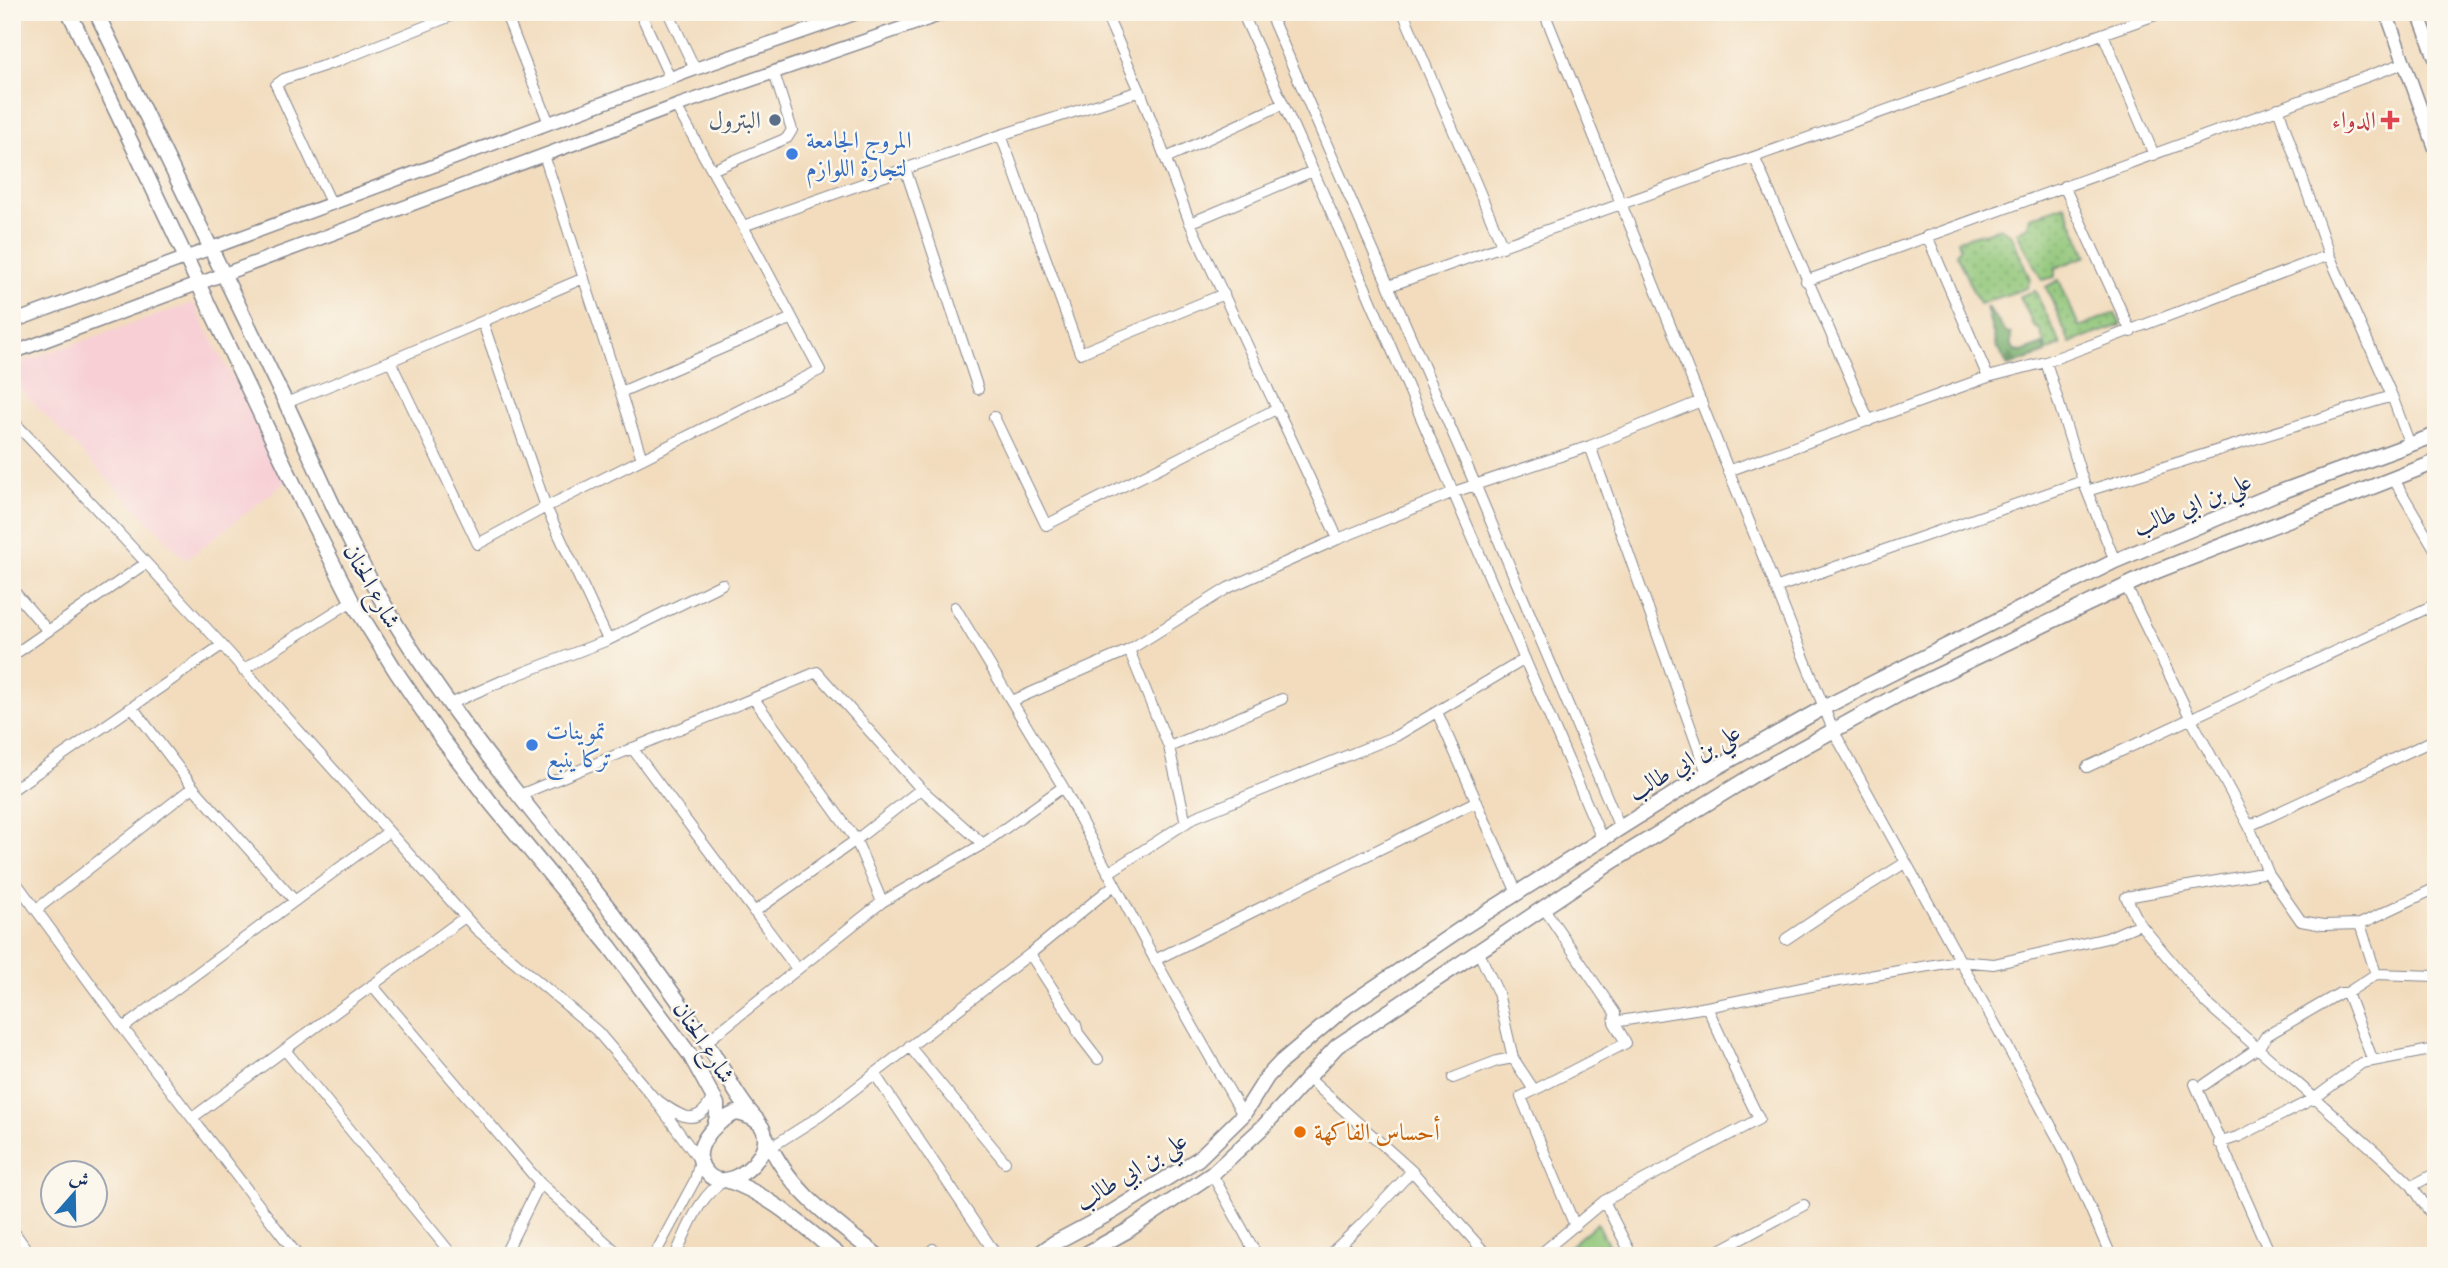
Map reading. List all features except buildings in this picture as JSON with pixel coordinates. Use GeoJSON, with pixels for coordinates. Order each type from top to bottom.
{"type":"FeatureCollection","features":[{"type":"Feature","properties":{"kind":"main road","name":"شارع الحنان"},"geometry":{"type":"LineString","coordinates":[[69,12],[352,601],[442,739],[610,947],[690,1055],[717,1104],[714,1127]]}},
{"type":"Feature","properties":{"kind":"main road","name":"شارع الحنان"},"geometry":{"type":"LineString","coordinates":[[96,12],[380,597],[450,704],[517,796],[629,935],[706,1042],[742,1104],[758,1121]]}},
{"type":"Feature","properties":{"kind":"main road","name":"علي بن ابي طالب"},"geometry":{"type":"LineString","coordinates":[[1037,1256],[1054,1243],[1112,1212],[1198,1159],[1242,1115],[1267,1077],[1313,1033],[1347,1006],[1517,893],[1707,773],[1823,708],[2115,561],[2275,494],[2436,435]]}},
{"type":"Feature","properties":{"kind":"main road","name":"علي بن ابي طالب"},"geometry":{"type":"LineString","coordinates":[[1082,1256],[1127,1231],[1212,1174],[1240,1150],[1337,1046],[1615,860],[1758,772],[1951,668],[2157,571],[2436,461]]}},
{"type":"Feature","properties":{"kind":"main road"},"geometry":{"type":"LineString","coordinates":[[840,1256],[776,1205],[742,1185],[714,1179],[705,1171],[700,1161],[704,1140],[714,1127],[736,1113],[758,1121],[764,1128],[768,1144],[794,1184],[810,1201],[877,1256]]}},
{"type":"Feature","properties":{"kind":"main road"},"geometry":{"type":"LineString","coordinates":[[726,1180],[741,1175],[768,1144]]}},
{"type":"Feature","properties":{"kind":"street"},"geometry":{"type":"LineString","coordinates":[[331,203],[276,85],[284,79],[338,61],[461,12]]}},
{"type":"Feature","properties":{"kind":"street"},"geometry":{"type":"LineString","coordinates":[[505,12],[549,123]]}},
{"type":"Feature","properties":{"kind":"street"},"geometry":{"type":"LineString","coordinates":[[640,12],[670,78]]}},
{"type":"Feature","properties":{"kind":"street"},"geometry":{"type":"LineString","coordinates":[[668,12],[695,69]]}},
{"type":"Feature","properties":{"kind":"street"},"geometry":{"type":"LineString","coordinates":[[12,322],[670,78],[860,12]]}},
{"type":"Feature","properties":{"kind":"street"},"geometry":{"type":"LineString","coordinates":[[12,353],[676,106],[948,12]]}},
{"type":"Feature","properties":{"kind":"street"},"geometry":{"type":"LineString","coordinates":[[1105,12],[1140,91],[1189,223],[1338,539]]}},
{"type":"Feature","properties":{"kind":"street"},"geometry":{"type":"LineString","coordinates":[[1257,12],[1243,15],[1454,492],[1602,839]]}},
{"type":"Feature","properties":{"kind":"street"},"geometry":{"type":"LineString","coordinates":[[1269,12],[1475,484],[1620,828]]}},
{"type":"Feature","properties":{"kind":"street"},"geometry":{"type":"LineString","coordinates":[[1403,12],[1503,247]]}},
{"type":"Feature","properties":{"kind":"street"},"geometry":{"type":"LineString","coordinates":[[1544,12],[1833,730],[2066,1153],[2110,1256]]}},
{"type":"Feature","properties":{"kind":"street"},"geometry":{"type":"LineString","coordinates":[[1389,286],[1755,159],[2164,12]]}},
{"type":"Feature","properties":{"kind":"street"},"geometry":{"type":"LineString","coordinates":[[2386,12],[2436,151]]}},
{"type":"Feature","properties":{"kind":"street"},"geometry":{"type":"LineString","coordinates":[[2418,12],[2434,52]]}},
{"type":"Feature","properties":{"kind":"street"},"geometry":{"type":"LineString","coordinates":[[2103,34],[2154,155]]}},
{"type":"Feature","properties":{"kind":"street"},"geometry":{"type":"LineString","coordinates":[[1806,281],[2404,63]]}},
{"type":"Feature","properties":{"kind":"street"},"geometry":{"type":"LineString","coordinates":[[712,170],[787,138],[792,130],[774,73]]}},
{"type":"Feature","properties":{"kind":"street"},"geometry":{"type":"LineString","coordinates":[[743,226],[1001,135],[1140,91]]}},
{"type":"Feature","properties":{"kind":"street"},"geometry":{"type":"LineString","coordinates":[[1166,158],[1283,104]]}},
{"type":"Feature","properties":{"kind":"street"},"geometry":{"type":"LineString","coordinates":[[390,361],[478,544],[546,507],[820,370],[676,106]]}},
{"type":"Feature","properties":{"kind":"street"},"geometry":{"type":"LineString","coordinates":[[2278,108],[2329,254],[2392,396],[2410,444]]}},
{"type":"Feature","properties":{"kind":"street"},"geometry":{"type":"LineString","coordinates":[[1001,135],[1080,353],[1224,294]]}},
{"type":"Feature","properties":{"kind":"street"},"geometry":{"type":"LineString","coordinates":[[544,155],[642,459]]}},
{"type":"Feature","properties":{"kind":"street"},"geometry":{"type":"LineString","coordinates":[[1755,159],[1869,421]]}},
{"type":"Feature","properties":{"kind":"street"},"geometry":{"type":"LineString","coordinates":[[905,168],[978,389]]}},
{"type":"Feature","properties":{"kind":"street"},"geometry":{"type":"LineString","coordinates":[[1189,223],[1313,171]]}},
{"type":"Feature","properties":{"kind":"street"},"geometry":{"type":"LineString","coordinates":[[2064,186],[2132,331]]}},
{"type":"Feature","properties":{"kind":"street"},"geometry":{"type":"LineString","coordinates":[[1927,236],[1988,377]]}},
{"type":"Feature","properties":{"kind":"street"},"geometry":{"type":"LineString","coordinates":[[1728,471],[1988,377],[2046,362],[2132,331],[2329,254]]}},
{"type":"Feature","properties":{"kind":"street"},"geometry":{"type":"LineString","coordinates":[[286,403],[584,278]]}},
{"type":"Feature","properties":{"kind":"street"},"geometry":{"type":"LineString","coordinates":[[621,392],[792,318]]}},
{"type":"Feature","properties":{"kind":"street"},"geometry":{"type":"LineString","coordinates":[[482,323],[546,507],[608,640]]}},
{"type":"Feature","properties":{"kind":"street"},"geometry":{"type":"LineString","coordinates":[[2046,362],[2083,481],[2115,561]]}},
{"type":"Feature","properties":{"kind":"street"},"geometry":{"type":"LineString","coordinates":[[2087,491],[2392,396]]}},
{"type":"Feature","properties":{"kind":"street"},"geometry":{"type":"LineString","coordinates":[[1012,701],[1129,650],[1228,588],[1338,539],[1475,484],[1590,446],[1701,401]]}},
{"type":"Feature","properties":{"kind":"street"},"geometry":{"type":"LineString","coordinates":[[994,417],[1046,525],[1276,409]]}},
{"type":"Feature","properties":{"kind":"street"},"geometry":{"type":"LineString","coordinates":[[12,420],[222,645],[476,929],[597,1031],[653,1097],[700,1161],[695,1180],[654,1256]]}},
{"type":"Feature","properties":{"kind":"street"},"geometry":{"type":"LineString","coordinates":[[1590,446],[1707,773]]}},
{"type":"Feature","properties":{"kind":"street"},"geometry":{"type":"LineString","coordinates":[[2393,478],[2436,551]]}},
{"type":"Feature","properties":{"kind":"street"},"geometry":{"type":"LineString","coordinates":[[1775,588],[2083,481]]}},
{"type":"Feature","properties":{"kind":"street"},"geometry":{"type":"LineString","coordinates":[[12,656],[146,562]]}},
{"type":"Feature","properties":{"kind":"street"},"geometry":{"type":"LineString","coordinates":[[450,704],[608,640],[722,584]]}},
{"type":"Feature","properties":{"kind":"street"},"geometry":{"type":"LineString","coordinates":[[2126,586],[2191,719],[2249,826],[2268,872],[2301,921],[2323,925],[2360,924],[2436,888]]}},
{"type":"Feature","properties":{"kind":"street"},"geometry":{"type":"LineString","coordinates":[[12,589],[48,631]]}},
{"type":"Feature","properties":{"kind":"street"},"geometry":{"type":"LineString","coordinates":[[243,670],[352,601]]}},
{"type":"Feature","properties":{"kind":"street"},"geometry":{"type":"LineString","coordinates":[[2087,767],[2436,604]]}},
{"type":"Feature","properties":{"kind":"street"},"geometry":{"type":"LineString","coordinates":[[956,607],[1063,787],[1155,960],[1242,1115]]}},
{"type":"Feature","properties":{"kind":"street"},"geometry":{"type":"LineString","coordinates":[[12,790],[222,645]]}},
{"type":"Feature","properties":{"kind":"street"},"geometry":{"type":"LineString","coordinates":[[1129,650],[1169,747],[1186,823]]}},
{"type":"Feature","properties":{"kind":"street"},"geometry":{"type":"LineString","coordinates":[[1108,873],[1195,817],[1396,736],[1525,659]]}},
{"type":"Feature","properties":{"kind":"street"},"geometry":{"type":"LineString","coordinates":[[517,796],[817,672],[921,789],[983,844]]}},
{"type":"Feature","properties":{"kind":"street"},"geometry":{"type":"LineString","coordinates":[[754,699],[856,840],[882,902]]}},
{"type":"Feature","properties":{"kind":"street"},"geometry":{"type":"LineString","coordinates":[[1169,747],[1282,699]]}},
{"type":"Feature","properties":{"kind":"street"},"geometry":{"type":"LineString","coordinates":[[133,708],[193,787],[295,901]]}},
{"type":"Feature","properties":{"kind":"street"},"geometry":{"type":"LineString","coordinates":[[1437,712],[1517,893]]}},
{"type":"Feature","properties":{"kind":"street"},"geometry":{"type":"LineString","coordinates":[[2249,826],[2436,739]]}},
{"type":"Feature","properties":{"kind":"street"},"geometry":{"type":"LineString","coordinates":[[632,748],[797,969]]}},
{"type":"Feature","properties":{"kind":"street"},"geometry":{"type":"LineString","coordinates":[[37,909],[193,787]]}},
{"type":"Feature","properties":{"kind":"street"},"geometry":{"type":"LineString","coordinates":[[706,1042],[882,902],[983,844],[1063,787]]}},
{"type":"Feature","properties":{"kind":"street"},"geometry":{"type":"LineString","coordinates":[[754,912],[856,840],[921,789]]}},
{"type":"Feature","properties":{"kind":"street"},"geometry":{"type":"LineString","coordinates":[[1155,960],[1477,801]]}},
{"type":"Feature","properties":{"kind":"street"},"geometry":{"type":"LineString","coordinates":[[123,1028],[388,832]]}},
{"type":"Feature","properties":{"kind":"street"},"geometry":{"type":"LineString","coordinates":[[1786,939],[1905,863]]}},
{"type":"Feature","properties":{"kind":"street"},"geometry":{"type":"LineString","coordinates":[[2268,872],[2126,897],[2140,924],[2205,1002],[2259,1047],[2412,1186],[2436,1221]]}},
{"type":"Feature","properties":{"kind":"street"},"geometry":{"type":"LineString","coordinates":[[12,877],[123,1028],[298,1256]]}},
{"type":"Feature","properties":{"kind":"street"},"geometry":{"type":"LineString","coordinates":[[768,1144],[820,1116],[1030,954],[1114,884]]}},
{"type":"Feature","properties":{"kind":"street"},"geometry":{"type":"LineString","coordinates":[[1543,907],[1615,1013],[1614,1022],[1626,1043],[1521,1097],[1575,1226]]}},
{"type":"Feature","properties":{"kind":"street"},"geometry":{"type":"LineString","coordinates":[[192,1118],[466,918]]}},
{"type":"Feature","properties":{"kind":"street"},"geometry":{"type":"LineString","coordinates":[[1614,1022],[1958,961],[1994,964],[2108,939],[2140,924]]}},
{"type":"Feature","properties":{"kind":"street"},"geometry":{"type":"LineString","coordinates":[[2360,924],[2376,974]]}},
{"type":"Feature","properties":{"kind":"street"},"geometry":{"type":"LineString","coordinates":[[1478,951],[1498,993],[1513,1058],[1534,1090]]}},
{"type":"Feature","properties":{"kind":"street"},"geometry":{"type":"LineString","coordinates":[[1030,954],[1078,1032],[1098,1059]]}},
{"type":"Feature","properties":{"kind":"street"},"geometry":{"type":"LineString","coordinates":[[2271,1256],[2219,1143],[2200,1084],[2259,1047],[2266,1036],[2340,993],[2347,993],[2376,974],[2436,976]]}},
{"type":"Feature","properties":{"kind":"street"},"geometry":{"type":"LineString","coordinates":[[372,985],[540,1183],[621,1256]]}},
{"type":"Feature","properties":{"kind":"street"},"geometry":{"type":"LineString","coordinates":[[2347,993],[2373,1060]]}},
{"type":"Feature","properties":{"kind":"street"},"geometry":{"type":"LineString","coordinates":[[1538,1256],[1604,1201],[1759,1119],[1706,1007]]}},
{"type":"Feature","properties":{"kind":"street"},"geometry":{"type":"LineString","coordinates":[[909,1046],[1005,1162]]}},
{"type":"Feature","properties":{"kind":"street"},"geometry":{"type":"LineString","coordinates":[[2219,1143],[2240,1136],[2315,1098],[2362,1063],[2436,1049]]}},
{"type":"Feature","properties":{"kind":"street"},"geometry":{"type":"LineString","coordinates":[[285,1050],[453,1256]]}},
{"type":"Feature","properties":{"kind":"street"},"geometry":{"type":"LineString","coordinates":[[1453,1078],[1497,1061],[1513,1058]]}},
{"type":"Feature","properties":{"kind":"street"},"geometry":{"type":"LineString","coordinates":[[874,1073],[997,1256]]}},
{"type":"Feature","properties":{"kind":"street"},"geometry":{"type":"LineString","coordinates":[[1308,1078],[1412,1171],[1488,1256]]}},
{"type":"Feature","properties":{"kind":"street"},"geometry":{"type":"LineString","coordinates":[[653,1097],[689,1118],[701,1115],[713,1096]]}},
{"type":"Feature","properties":{"kind":"street"},"geometry":{"type":"LineString","coordinates":[[1328,1256],[1412,1171]]}},
{"type":"Feature","properties":{"kind":"street"},"geometry":{"type":"LineString","coordinates":[[2412,1186],[2436,1173]]}},
{"type":"Feature","properties":{"kind":"street"},"geometry":{"type":"LineString","coordinates":[[1212,1174],[1256,1256]]}},
{"type":"Feature","properties":{"kind":"street"},"geometry":{"type":"LineString","coordinates":[[674,1256],[706,1195],[726,1180]]}},
{"type":"Feature","properties":{"kind":"street"},"geometry":{"type":"LineString","coordinates":[[504,1256],[540,1183]]}},
{"type":"Feature","properties":{"kind":"street"},"geometry":{"type":"LineString","coordinates":[[1604,1201],[1632,1256]]}},
{"type":"Feature","properties":{"kind":"street"},"geometry":{"type":"LineString","coordinates":[[1709,1256],[1804,1205]]}},
{"type":"Feature","properties":{"kind":"street"},"geometry":{"type":"LineString","coordinates":[[12,1229],[31,1256]]}},
{"type":"Feature","properties":{"kind":"shaded area"},"geometry":{"type":"Polygon","coordinates":[[[193,303],[287,481],[186,560],[12,381],[12,365],[193,303]]]}},
{"type":"Feature","properties":{"kind":"green space"},"geometry":{"type":"Polygon","coordinates":[[[2065,205],[2087,256],[2055,268],[2055,277],[2042,280],[2017,232],[2028,226],[2030,217],[2065,205]]]}},
{"type":"Feature","properties":{"kind":"green space"},"geometry":{"type":"Polygon","coordinates":[[[2001,228],[2012,236],[2030,279],[2027,288],[1979,304],[1956,254],[1960,247],[1958,240],[2001,228]]]}},
{"type":"Feature","properties":{"kind":"green space"},"geometry":{"type":"Polygon","coordinates":[[[2059,280],[2079,327],[2115,313],[2121,325],[2070,343],[2046,287],[2059,280]]]}},
{"type":"Feature","properties":{"kind":"green space"},"geometry":{"type":"Polygon","coordinates":[[[2035,291],[2061,345],[2047,351],[2040,330],[2034,326],[2020,296],[2035,291]]]}},
{"type":"Feature","properties":{"kind":"green space"},"geometry":{"type":"Polygon","coordinates":[[[1986,306],[2005,331],[2011,334],[2011,344],[2015,351],[2021,352],[2043,344],[2046,353],[2008,366],[1996,346],[1986,306]]]}},
{"type":"Feature","properties":{"kind":"green space"},"geometry":{"type":"Polygon","coordinates":[[[1597,1223],[1614,1256],[1558,1256],[1597,1223]]]}},
{"type":"Feature","properties":{"kind":"place","name":"البترول"},"geometry":{"type":"Point","coordinates":[775,120]}},
{"type":"Feature","properties":{"kind":"place","name":"الدواء"},"geometry":{"type":"Point","coordinates":[2390,120]}},
{"type":"Feature","properties":{"kind":"place","name":"المروج الجامعة لتجارة اللوازم"},"geometry":{"type":"Point","coordinates":[792,154]}},
{"type":"Feature","properties":{"kind":"place","name":"تموينات تركا ينبع"},"geometry":{"type":"Point","coordinates":[532,745]}},
{"type":"Feature","properties":{"kind":"place","name":"أحساس الفاكهة"},"geometry":{"type":"Point","coordinates":[1300,1132]}}]}
